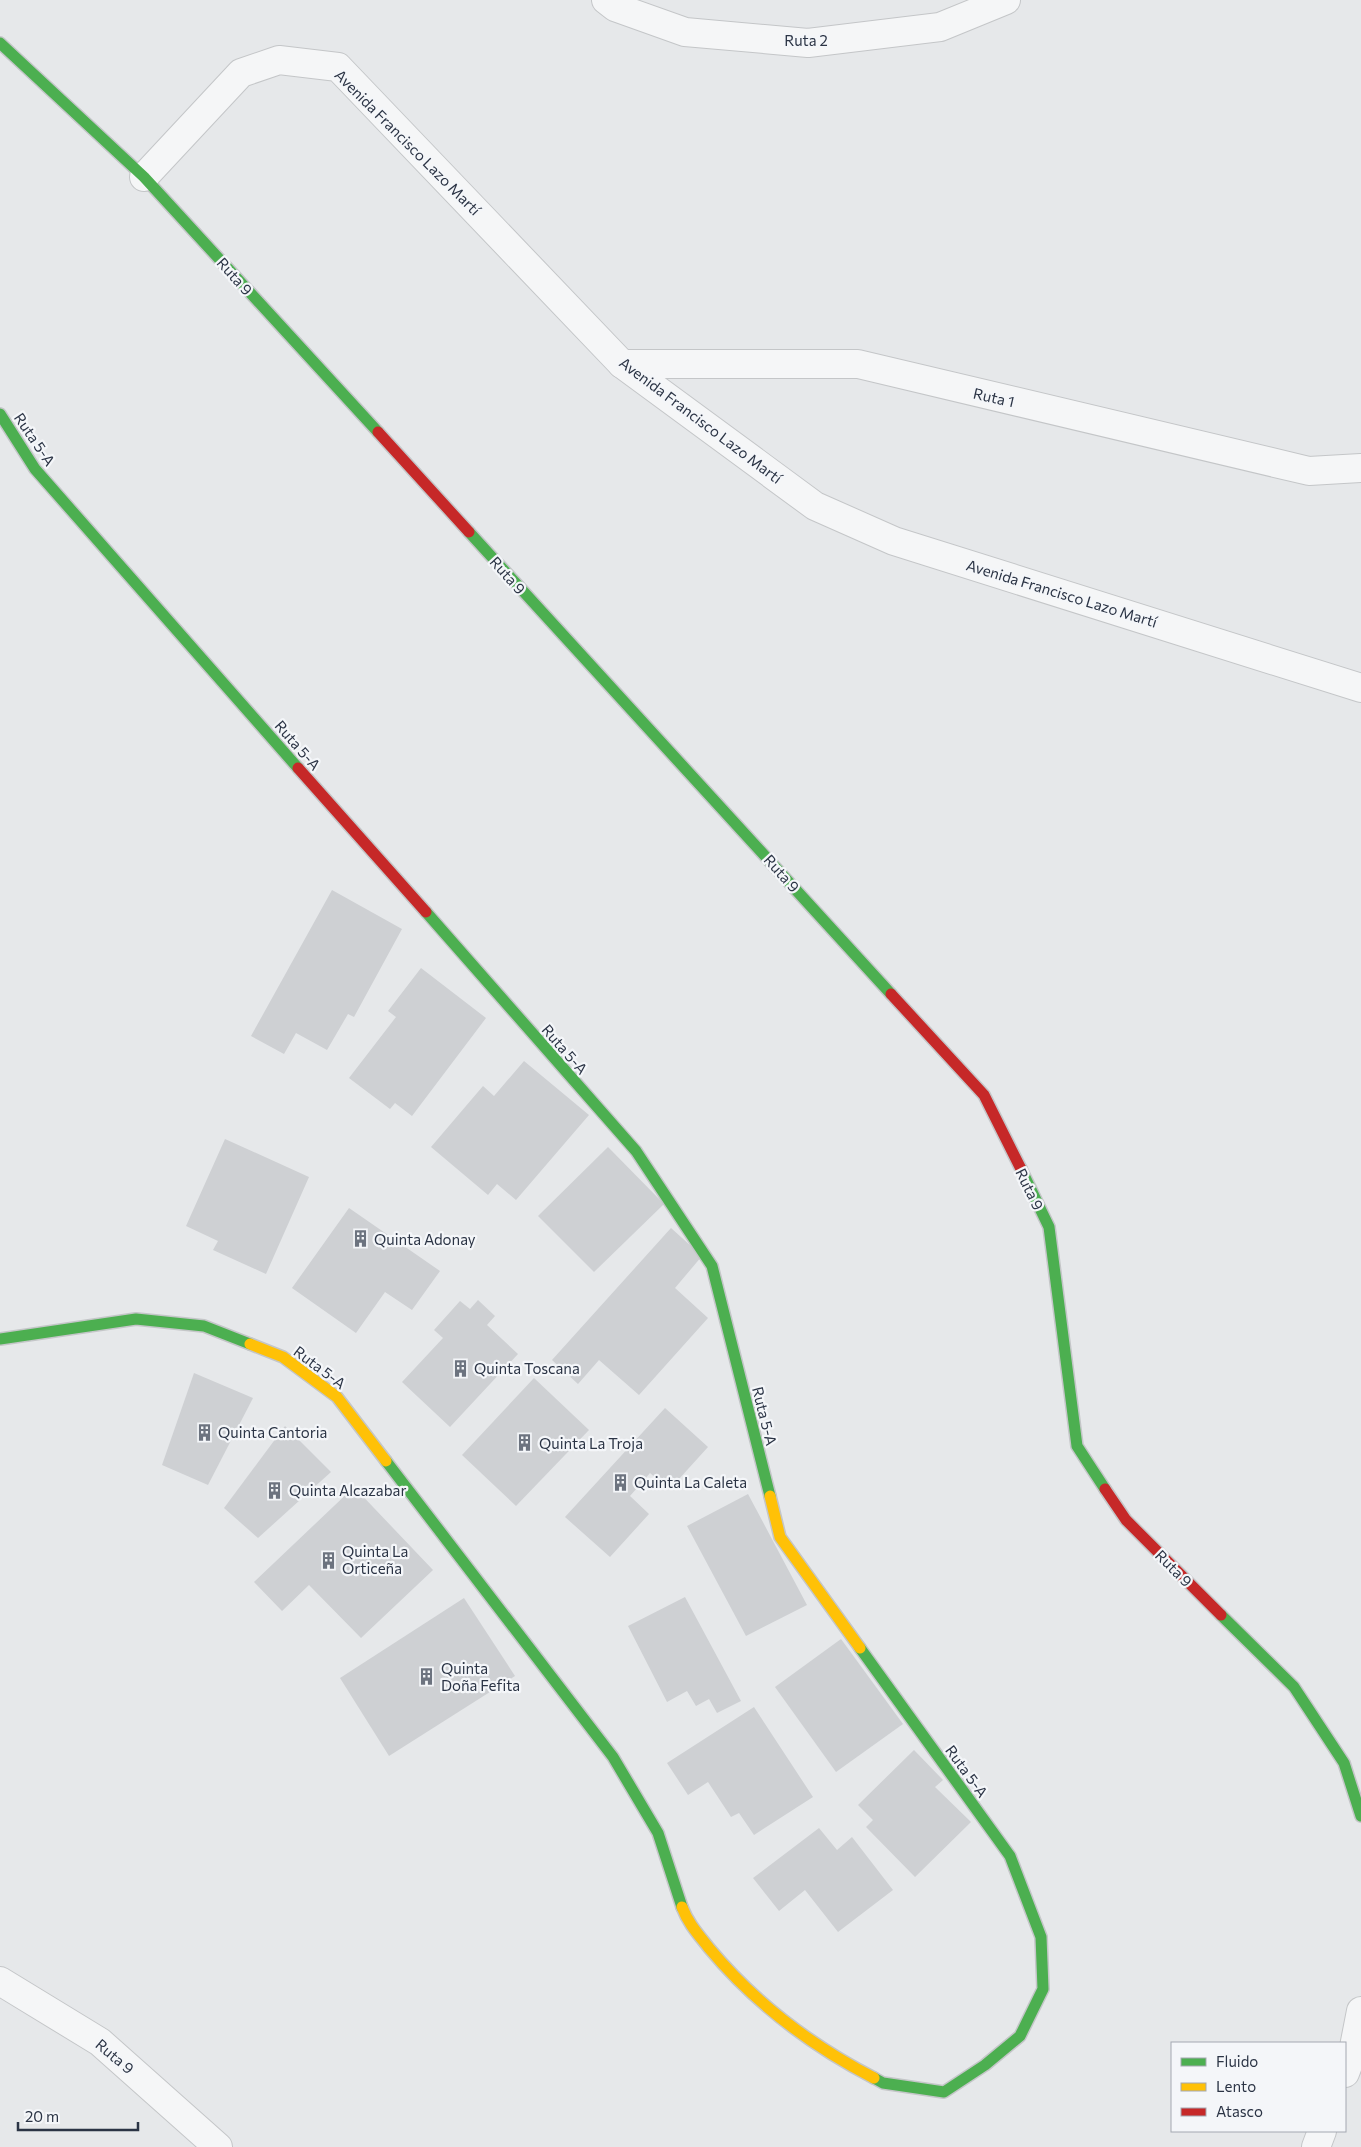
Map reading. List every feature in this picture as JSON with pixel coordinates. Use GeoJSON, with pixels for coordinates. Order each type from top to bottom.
{"type":"FeatureCollection","features":[{"type":"Feature","properties":{"kind":"street","name":"Ruta 2"},"geometry":{"type":"LineString","coordinates":[[606,0],[615,7],[685,32],[808,43],[940,27],[1006,0]]}},
{"type":"Feature","properties":{"kind":"street","name":"Ruta 9"},"geometry":{"type":"LineString","coordinates":[[0,43],[144,177],[984,1094],[1049,1227],[1076,1446],[1126,1520],[1294,1688],[1344,1763],[1361,1816]]}},
{"type":"Feature","properties":{"kind":"street","name":"Avenida Francisco Lazo Martí"},"geometry":{"type":"LineString","coordinates":[[144,177],[241,73],[279,60],[338,67],[622,364],[815,506],[894,541],[1361,688]]}},
{"type":"Feature","properties":{"kind":"street","name":"Ruta 1"},"geometry":{"type":"LineString","coordinates":[[622,364],[858,364],[1309,471],[1361,468]]}},
{"type":"Feature","properties":{"kind":"street","name":"Ruta 5-A"},"geometry":{"type":"LineString","coordinates":[[0,414],[35,469],[636,1151],[712,1266],[780,1537],[1010,1856],[1041,1937],[1043,1989],[1020,2036],[985,2065],[944,2092],[883,2083],[841,2061],[781,2018],[730,1973],[687,1921],[658,1833],[613,1757],[337,1397],[283,1357],[204,1326],[136,1319],[0,1339]]}},
{"type":"Feature","properties":{"kind":"street","name":"Ruta 9"},"geometry":{"type":"LineString","coordinates":[[0,1981],[100,2042],[218,2147]]}},
{"type":"Feature","properties":{"kind":"street"},"geometry":{"type":"LineString","coordinates":[[1353,2059],[1361,2011]]}},
{"type":"Feature","properties":{"kind":"street"},"geometry":{"type":"LineString","coordinates":[[1316,2147],[1322,2132]]}},
{"type":"Feature","properties":{"kind":"building"},"geometry":{"type":"Polygon","coordinates":[[[332,890],[402,929],[354,1017],[348,1014],[327,1050],[296,1033],[284,1054],[251,1036],[332,890]]]}},
{"type":"Feature","properties":{"kind":"building"},"geometry":{"type":"Polygon","coordinates":[[[421,968],[486,1018],[412,1116],[395,1103],[390,1109],[349,1078],[396,1017],[388,1011],[421,968]]]}},
{"type":"Feature","properties":{"kind":"building"},"geometry":{"type":"Polygon","coordinates":[[[524,1061],[589,1115],[516,1200],[497,1184],[488,1195],[431,1147],[483,1086],[494,1096],[524,1061]]]}},
{"type":"Feature","properties":{"kind":"building"},"geometry":{"type":"Polygon","coordinates":[[[225,1139],[309,1177],[266,1274],[213,1250],[218,1241],[186,1226],[225,1139]]]}},
{"type":"Feature","properties":{"kind":"building"},"geometry":{"type":"Polygon","coordinates":[[[608,1147],[664,1204],[594,1272],[538,1216],[608,1147]]]}},
{"type":"Feature","properties":{"kind":"building","name":"Quinta Adonay"},"geometry":{"type":"Polygon","coordinates":[[[349,1208],[440,1271],[412,1310],[385,1292],[356,1333],[292,1288],[349,1208]]]}},
{"type":"Feature","properties":{"kind":"building"},"geometry":{"type":"Polygon","coordinates":[[[671,1228],[702,1256],[675,1288],[708,1318],[639,1395],[599,1360],[578,1384],[552,1360],[671,1228]]]}},
{"type":"Feature","properties":{"kind":"building","name":"Quinta Toscana"},"geometry":{"type":"Polygon","coordinates":[[[478,1300],[495,1316],[487,1325],[518,1354],[450,1427],[402,1382],[443,1338],[434,1330],[460,1301],[470,1309],[478,1300]]]}},
{"type":"Feature","properties":{"kind":"building","name":"Quinta Cantoria"},"geometry":{"type":"Polygon","coordinates":[[[194,1373],[253,1398],[208,1485],[162,1465],[194,1373]]]}},
{"type":"Feature","properties":{"kind":"building","name":"Quinta La Troja"},"geometry":{"type":"Polygon","coordinates":[[[534,1378],[589,1430],[516,1506],[462,1455],[534,1378]]]}},
{"type":"Feature","properties":{"kind":"building","name":"Quinta La Caleta"},"geometry":{"type":"Polygon","coordinates":[[[665,1408],[708,1447],[669,1490],[650,1473],[630,1496],[649,1514],[610,1557],[565,1517],[665,1408]]]}},
{"type":"Feature","properties":{"kind":"building","name":"Quinta Alcazabar"},"geometry":{"type":"Polygon","coordinates":[[[285,1426],[331,1472],[258,1538],[224,1508],[285,1426]]]}},
{"type":"Feature","properties":{"kind":"building","name":"Quinta La Orticeña"},"geometry":{"type":"Polygon","coordinates":[[[354,1487],[433,1570],[361,1638],[309,1585],[282,1611],[254,1582],[354,1487]]]}},
{"type":"Feature","properties":{"kind":"building"},"geometry":{"type":"Polygon","coordinates":[[[748,1494],[807,1605],[746,1636],[687,1526],[748,1494]]]}},
{"type":"Feature","properties":{"kind":"building"},"geometry":{"type":"Polygon","coordinates":[[[685,1597],[741,1701],[717,1713],[709,1699],[696,1706],[687,1691],[667,1702],[628,1626],[685,1597]]]}},
{"type":"Feature","properties":{"kind":"building","name":"Quinta Doña Fefita"},"geometry":{"type":"Polygon","coordinates":[[[464,1598],[515,1676],[389,1756],[340,1678],[464,1598]]]}},
{"type":"Feature","properties":{"kind":"building"},"geometry":{"type":"Polygon","coordinates":[[[841,1639],[903,1724],[836,1772],[775,1687],[841,1639]]]}},
{"type":"Feature","properties":{"kind":"building"},"geometry":{"type":"Polygon","coordinates":[[[754,1707],[813,1797],[754,1835],[739,1813],[731,1817],[708,1782],[688,1795],[667,1763],[754,1707]]]}},
{"type":"Feature","properties":{"kind":"building"},"geometry":{"type":"Polygon","coordinates":[[[914,1750],[943,1780],[935,1787],[971,1822],[915,1877],[866,1827],[873,1820],[858,1805],[914,1750]]]}},
{"type":"Feature","properties":{"kind":"building"},"geometry":{"type":"Polygon","coordinates":[[[819,1828],[837,1850],[852,1837],[893,1890],[838,1932],[805,1890],[779,1911],[753,1878],[819,1828]]]}},
{"type":"Feature","properties":{"kind":"traffic: fast"},"geometry":{"type":"LineString","coordinates":[[0,43],[144,177],[378,432]]}},
{"type":"Feature","properties":{"kind":"traffic: fast"},"geometry":{"type":"LineString","coordinates":[[0,414],[35,469],[298,768]]}},
{"type":"Feature","properties":{"kind":"traffic: fast"},"geometry":{"type":"LineString","coordinates":[[469,532],[891,994]]}},
{"type":"Feature","properties":{"kind":"traffic: fast"},"geometry":{"type":"LineString","coordinates":[[426,912],[636,1151],[712,1266],[770,1496]]}},
{"type":"Feature","properties":{"kind":"traffic: fast"},"geometry":{"type":"LineString","coordinates":[[1021,1169],[1049,1227],[1077,1446],[1105,1489]]}},
{"type":"Feature","properties":{"kind":"traffic: fast"},"geometry":{"type":"LineString","coordinates":[[0,1339],[136,1319],[204,1326],[250,1344]]}},
{"type":"Feature","properties":{"kind":"traffic: fast"},"geometry":{"type":"LineString","coordinates":[[386,1461],[613,1757],[658,1833],[682,1907]]}},
{"type":"Feature","properties":{"kind":"traffic: fast"},"geometry":{"type":"LineString","coordinates":[[1221,1615],[1294,1687],[1344,1763],[1361,1816]]}},
{"type":"Feature","properties":{"kind":"traffic: fast"},"geometry":{"type":"LineString","coordinates":[[860,1648],[1010,1856],[1041,1937],[1043,1989],[1020,2036],[985,2065],[944,2092],[883,2083],[874,2078]]}},
{"type":"Feature","properties":{"kind":"traffic: slow"},"geometry":{"type":"LineString","coordinates":[[250,1344],[283,1357],[337,1397],[386,1461]]}},
{"type":"Feature","properties":{"kind":"traffic: slow"},"geometry":{"type":"LineString","coordinates":[[770,1496],[780,1537],[860,1648]]}},
{"type":"Feature","properties":{"kind":"traffic: slow"},"geometry":{"type":"LineString","coordinates":[[682,1907],[697,1933],[726,1968],[745,1987],[806,2037],[874,2078]]}},
{"type":"Feature","properties":{"kind":"traffic: jam"},"geometry":{"type":"LineString","coordinates":[[378,432],[469,532]]}},
{"type":"Feature","properties":{"kind":"traffic: jam"},"geometry":{"type":"LineString","coordinates":[[298,768],[426,912]]}},
{"type":"Feature","properties":{"kind":"traffic: jam"},"geometry":{"type":"LineString","coordinates":[[891,994],[984,1095],[1021,1169]]}},
{"type":"Feature","properties":{"kind":"traffic: jam"},"geometry":{"type":"LineString","coordinates":[[1105,1489],[1126,1520],[1221,1615]]}},
{"type":"Feature","properties":{"kind":"place","name":"Quinta Adonay"},"geometry":{"type":"Point","coordinates":[360,1239]}},
{"type":"Feature","properties":{"kind":"place","name":"Quinta Toscana"},"geometry":{"type":"Point","coordinates":[460,1368]}},
{"type":"Feature","properties":{"kind":"place","name":"Quinta Cantoria"},"geometry":{"type":"Point","coordinates":[204,1432]}},
{"type":"Feature","properties":{"kind":"place","name":"Quinta La Troja"},"geometry":{"type":"Point","coordinates":[525,1443]}},
{"type":"Feature","properties":{"kind":"place","name":"Quinta La Caleta"},"geometry":{"type":"Point","coordinates":[620,1482]}},
{"type":"Feature","properties":{"kind":"place","name":"Quinta Alcazabar"},"geometry":{"type":"Point","coordinates":[275,1490]}},
{"type":"Feature","properties":{"kind":"place","name":"Quinta La Orticeña"},"geometry":{"type":"Point","coordinates":[328,1560]}},
{"type":"Feature","properties":{"kind":"place","name":"Quinta Doña Fefita"},"geometry":{"type":"Point","coordinates":[427,1677]}}]}
